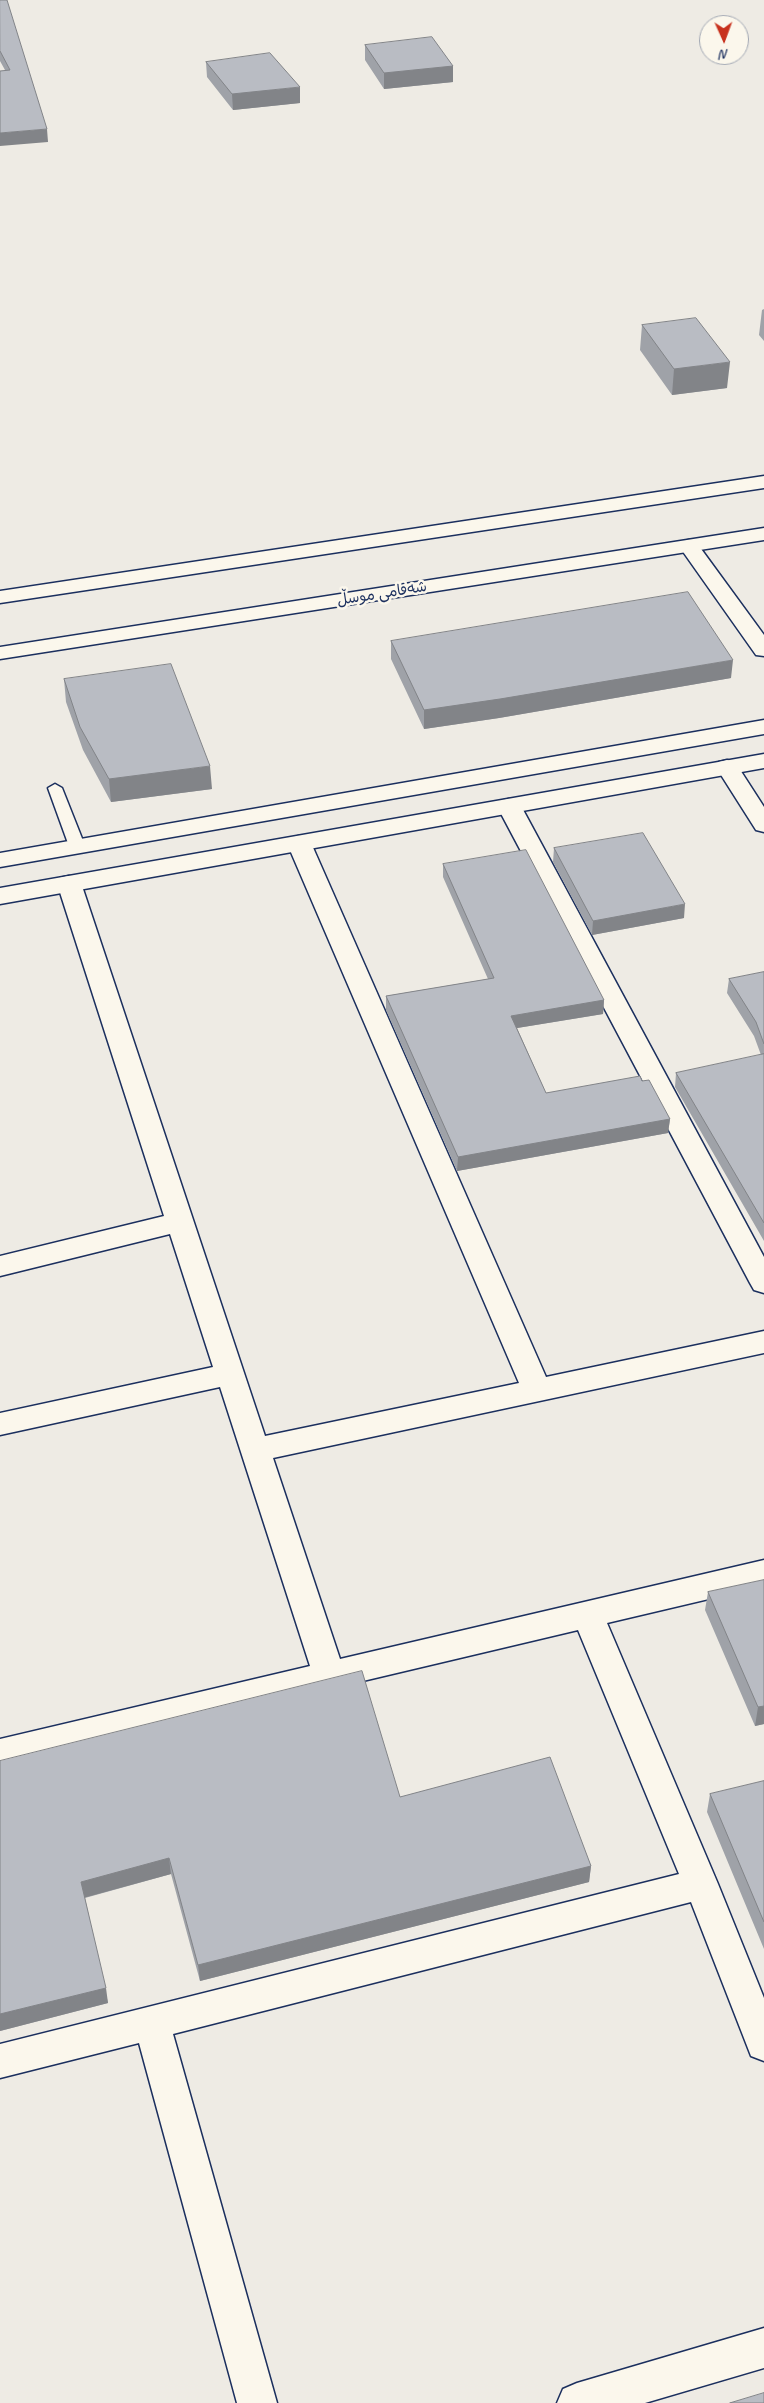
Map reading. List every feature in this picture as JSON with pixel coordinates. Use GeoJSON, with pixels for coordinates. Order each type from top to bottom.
{"type":"FeatureCollection","features":[{"type":"Feature","properties":{"kind":"main road"},"geometry":{"type":"LineString","coordinates":[[0,597],[764,482]]}},
{"type":"Feature","properties":{"kind":"main road","name":"شەقامی موسڵ"},"geometry":{"type":"LineString","coordinates":[[0,653],[764,534]]}},
{"type":"Feature","properties":{"kind":"main road"},"geometry":{"type":"LineString","coordinates":[[689,546],[764,650]]}},
{"type":"Feature","properties":{"kind":"main road"},"geometry":{"type":"LineString","coordinates":[[0,860],[764,727]]}},
{"type":"Feature","properties":{"kind":"main road"},"geometry":{"type":"LineString","coordinates":[[0,896],[764,761]]}},
{"type":"Feature","properties":{"kind":"main road"},"geometry":{"type":"LineString","coordinates":[[727,767],[764,825]]}},
{"type":"Feature","properties":{"kind":"main road"},"geometry":{"type":"LineString","coordinates":[[509,806],[764,1282]]}},
{"type":"Feature","properties":{"kind":"main road"},"geometry":{"type":"LineString","coordinates":[[184,828],[198,860]]}},
{"type":"Feature","properties":{"kind":"main road"},"geometry":{"type":"LineString","coordinates":[[299,843],[537,1390]]}},
{"type":"Feature","properties":{"kind":"main road"},"geometry":{"type":"LineString","coordinates":[[70,883],[329,1676]]}},
{"type":"Feature","properties":{"kind":"main road"},"geometry":{"type":"LineString","coordinates":[[0,1266],[180,1222]]}},
{"type":"Feature","properties":{"kind":"main road"},"geometry":{"type":"LineString","coordinates":[[255,1450],[764,1342]]}},
{"type":"Feature","properties":{"kind":"main road"},"geometry":{"type":"LineString","coordinates":[[0,1424],[230,1374]]}},
{"type":"Feature","properties":{"kind":"main road"},"geometry":{"type":"LineString","coordinates":[[0,1753],[764,1573]]}},
{"type":"Feature","properties":{"kind":"main road"},"geometry":{"type":"LineString","coordinates":[[588,1615],[701,1884],[764,2044]]}},
{"type":"Feature","properties":{"kind":"main road"},"geometry":{"type":"LineString","coordinates":[[0,2061],[701,1884]]}},
{"type":"Feature","properties":{"kind":"main road"},"geometry":{"type":"LineString","coordinates":[[151,2022],[257,2403]]}},
{"type":"Feature","properties":{"kind":"main road"},"geometry":{"type":"LineString","coordinates":[[577,2403],[764,2348]]}},
{"type":"Feature","properties":{"kind":"lane"},"geometry":{"type":"LineString","coordinates":[[55,788],[77,846]]}},
{"type":"Feature","properties":{"kind":"building"},"geometry":{"type":"Polygon","coordinates":[[[0,0],[7,0],[47,129],[0,133],[0,71],[10,70],[0,51],[0,0]]]}},
{"type":"Feature","properties":{"kind":"building"},"geometry":{"type":"Polygon","coordinates":[[[432,37],[453,66],[384,73],[365,45],[432,37]]]}},
{"type":"Feature","properties":{"kind":"building"},"geometry":{"type":"Polygon","coordinates":[[[270,53],[300,87],[232,94],[206,62],[270,53]]]}},
{"type":"Feature","properties":{"kind":"building"},"geometry":{"type":"Polygon","coordinates":[[[696,318],[730,362],[674,369],[642,325],[696,318]]]}},
{"type":"Feature","properties":{"kind":"building"},"geometry":{"type":"Polygon","coordinates":[[[688,592],[733,660],[424,710],[391,641],[688,592]]]}},
{"type":"Feature","properties":{"kind":"building"},"geometry":{"type":"Polygon","coordinates":[[[171,664],[210,766],[109,779],[80,727],[64,679],[171,664]]]}},
{"type":"Feature","properties":{"kind":"building"},"geometry":{"type":"Polygon","coordinates":[[[643,833],[685,904],[593,921],[554,848],[643,833]]]}},
{"type":"Feature","properties":{"kind":"building"},"geometry":{"type":"Polygon","coordinates":[[[526,850],[604,1000],[511,1016],[546,1093],[640,1076],[642,1081],[649,1080],[670,1119],[458,1157],[386,996],[494,978],[443,864],[526,850]]]}},
{"type":"Feature","properties":{"kind":"building"},"geometry":{"type":"Polygon","coordinates":[[[764,972],[764,1044],[756,1022],[729,979],[764,972]]]}},
{"type":"Feature","properties":{"kind":"building"},"geometry":{"type":"Polygon","coordinates":[[[764,1054],[764,1223],[676,1073],[764,1054]]]}},
{"type":"Feature","properties":{"kind":"building"},"geometry":{"type":"Polygon","coordinates":[[[764,1580],[764,1706],[758,1707],[708,1592],[764,1580]]]}},
{"type":"Feature","properties":{"kind":"building"},"geometry":{"type":"Polygon","coordinates":[[[362,1671],[400,1797],[550,1757],[591,1866],[198,1965],[169,1858],[81,1882],[106,1988],[0,2014],[0,1761],[362,1671]]]}},
{"type":"Feature","properties":{"kind":"building"},"geometry":{"type":"Polygon","coordinates":[[[764,1781],[764,1922],[710,1794],[764,1781]]]}},
{"type":"Feature","properties":{"kind":"building"},"geometry":{"type":"Polygon","coordinates":[[[764,2393],[764,2403],[730,2403],[764,2393]]]}}]}
